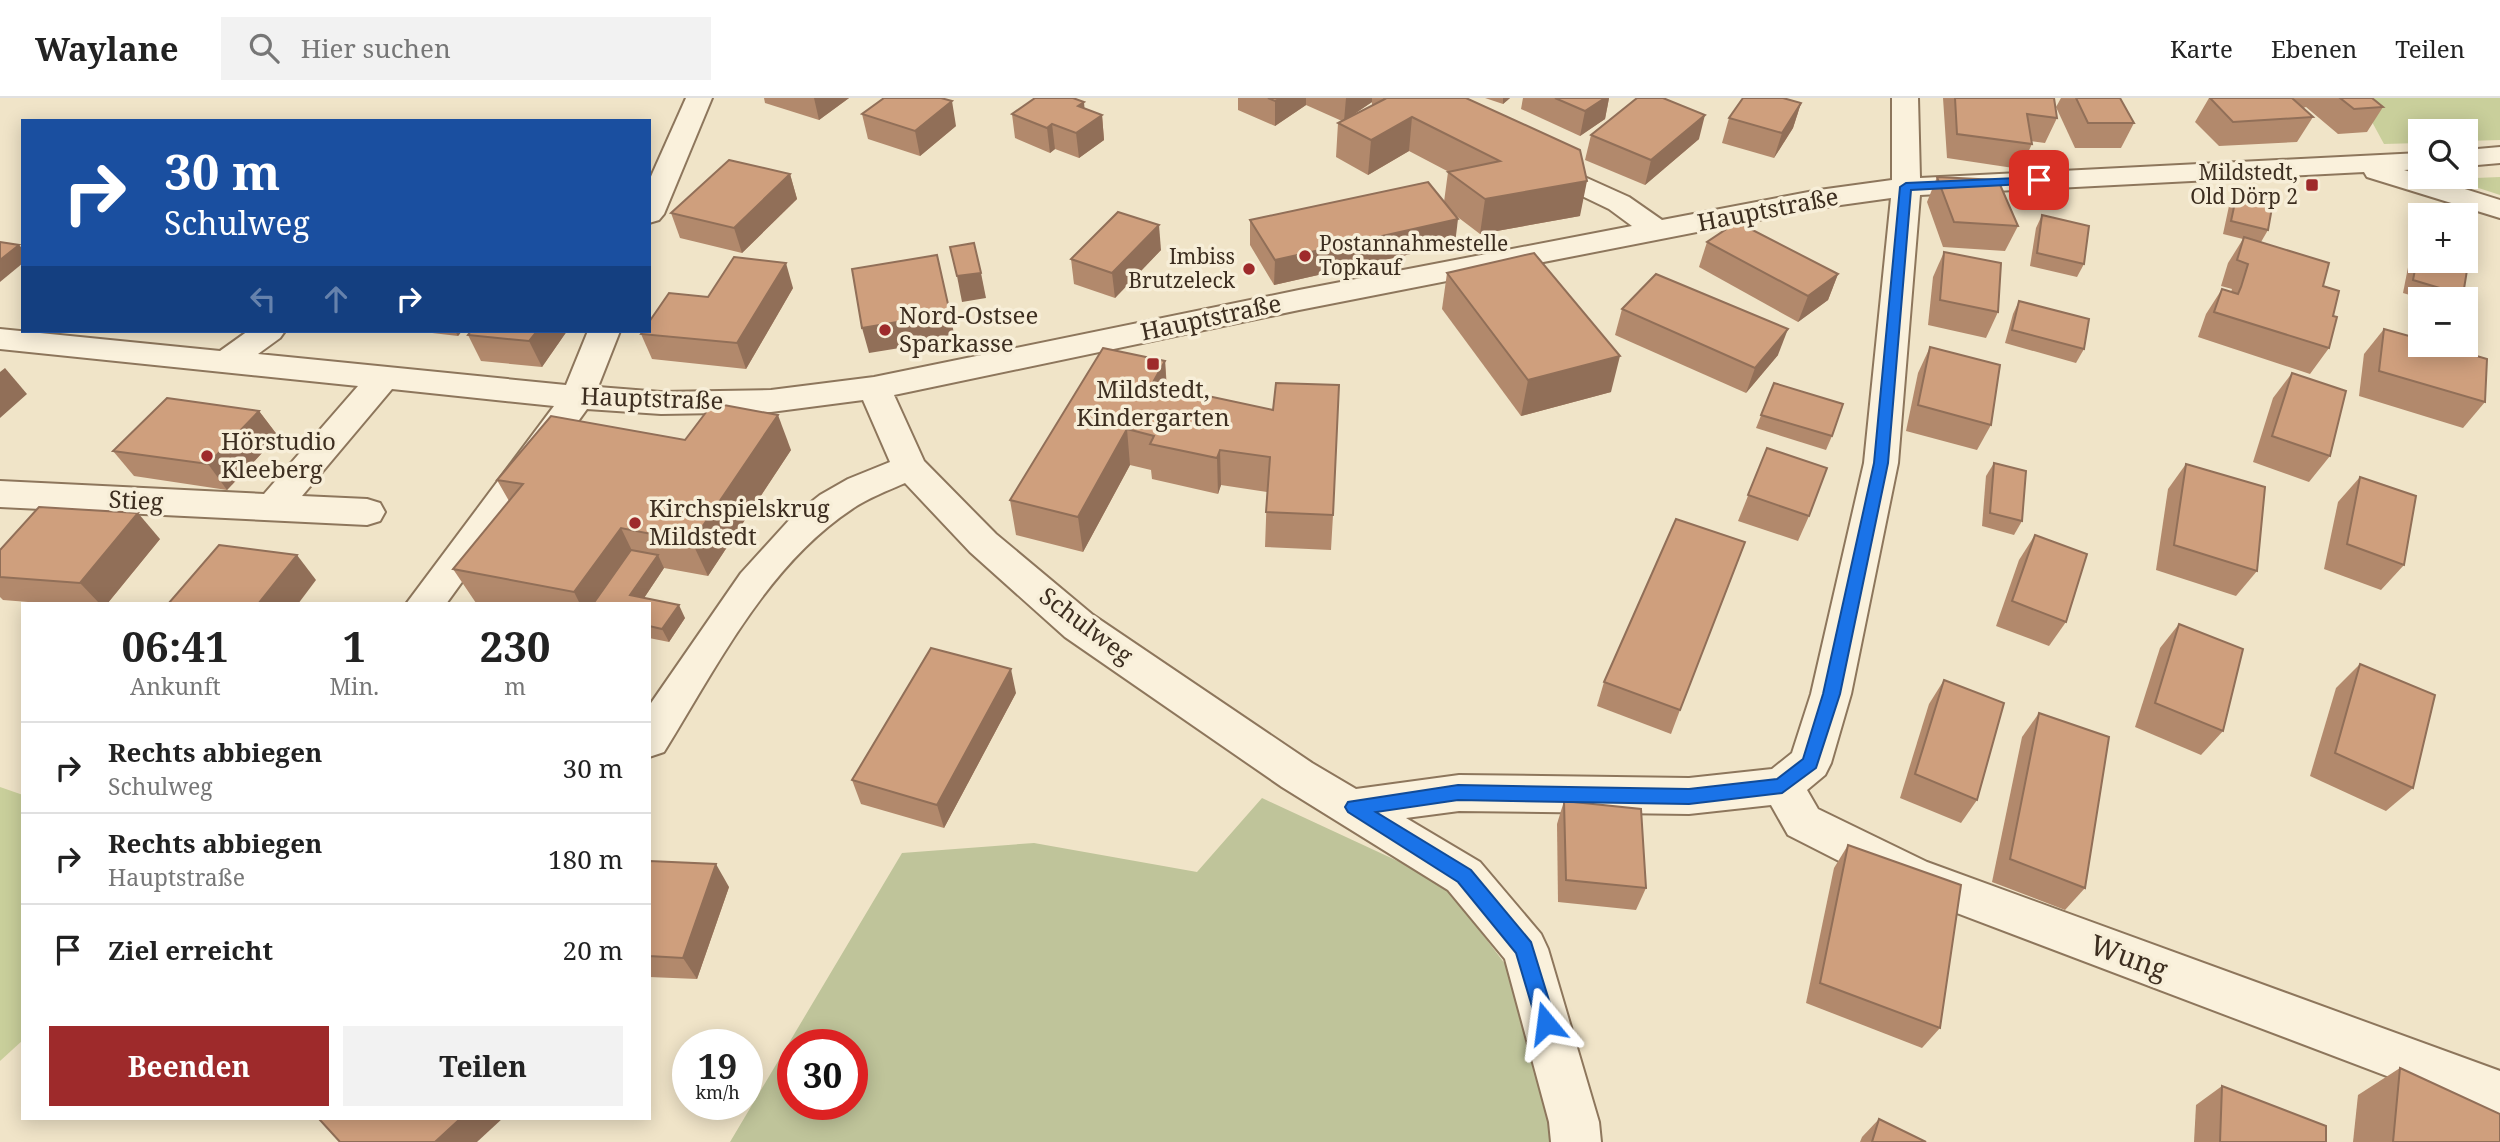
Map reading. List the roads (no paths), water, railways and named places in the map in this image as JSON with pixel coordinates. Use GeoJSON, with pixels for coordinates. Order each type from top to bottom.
{"type":"FeatureCollection","features":[{"type":"Feature","properties":{"kind":"street"},"geometry":{"type":"LineString","coordinates":[[651,209],[699,98]]}},
{"type":"Feature","properties":{"kind":"street"},"geometry":{"type":"LineString","coordinates":[[1354,807],[1458,793],[1689,796],[1782,786],[1810,763],[1828,706],[1881,463],[1906,187],[1905,98]]}},
{"type":"Feature","properties":{"kind":"street"},"geometry":{"type":"LineString","coordinates":[[1513,152],[1619,202],[1658,231]]}},
{"type":"Feature","properties":{"kind":"street"},"geometry":{"type":"LineString","coordinates":[[2478,157],[2500,155]]}},
{"type":"Feature","properties":{"kind":"street","name":"Hauptstraße"},"geometry":{"type":"LineString","coordinates":[[0,339],[578,397],[661,403],[771,401],[874,388],[1299,300],[1819,199],[1906,187],[2408,162]]}},
{"type":"Feature","properties":{"kind":"street"},"geometry":{"type":"LineString","coordinates":[[2354,164],[2500,209]]}},
{"type":"Feature","properties":{"kind":"street"},"geometry":{"type":"LineString","coordinates":[[227,361],[266,333]]}},
{"type":"Feature","properties":{"kind":"street"},"geometry":{"type":"LineString","coordinates":[[426,602],[578,397],[603,333]]}},
{"type":"Feature","properties":{"kind":"street"},"geometry":{"type":"LineString","coordinates":[[273,507],[384,377]]}},
{"type":"Feature","properties":{"kind":"street","name":"Schulweg"},"geometry":{"type":"LineString","coordinates":[[874,388],[910,467],[983,543],[1079,626],[1297,775],[1354,807],[1464,876],[1525,948],[1574,1122],[1576,1142]]}},
{"type":"Feature","properties":{"kind":"street"},"geometry":{"type":"LineString","coordinates":[[651,737],[752,585],[796,536],[834,503],[910,467]]}},
{"type":"Feature","properties":{"kind":"street","name":"Stieg"},"geometry":{"type":"LineString","coordinates":[[0,494],[367,512]]}},
{"type":"Feature","properties":{"kind":"street","name":"Wung"},"geometry":{"type":"LineString","coordinates":[[1782,786],[1803,822],[1912,876],[2500,1095]]}},
{"type":"Feature","properties":{"kind":"place","name":"Mildstedt, Old Dörp 2"},"geometry":{"type":"Point","coordinates":[2312,185]}},
{"type":"Feature","properties":{"kind":"place","name":"Postannahmestelle Topkauf"},"geometry":{"type":"Point","coordinates":[1305,256]}},
{"type":"Feature","properties":{"kind":"place","name":"Imbiss Brutzeleck"},"geometry":{"type":"Point","coordinates":[1249,269]}},
{"type":"Feature","properties":{"kind":"place","name":"Nord-Ostsee Sparkasse"},"geometry":{"type":"Point","coordinates":[885,330]}},
{"type":"Feature","properties":{"kind":"place","name":"Mildstedt, Kindergarten"},"geometry":{"type":"Point","coordinates":[1153,364]}},
{"type":"Feature","properties":{"kind":"place","name":"Hörstudio Kleeberg"},"geometry":{"type":"Point","coordinates":[207,456]}},
{"type":"Feature","properties":{"kind":"place","name":"Kirchspielskrug Mildstedt"},"geometry":{"type":"Point","coordinates":[635,523]}}]}
